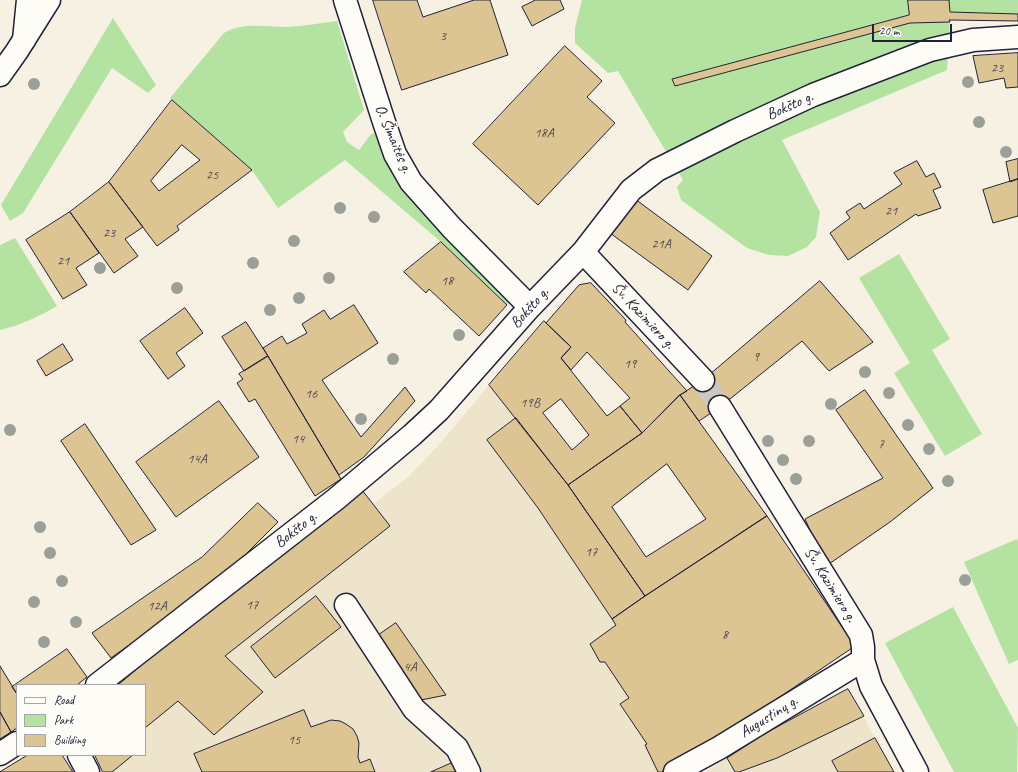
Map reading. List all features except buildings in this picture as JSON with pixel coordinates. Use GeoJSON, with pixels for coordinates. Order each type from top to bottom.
{"type":"FeatureCollection","features":[{"type":"Feature","properties":{"kind":"street"},"geometry":{"type":"LineString","coordinates":[[24,40],[28,0]]}},
{"type":"Feature","properties":{"kind":"street"},"geometry":{"type":"LineString","coordinates":[[0,75],[49,0]]}},
{"type":"Feature","properties":{"kind":"street","name":"O. Šimaitės g."},"geometry":{"type":"LineString","coordinates":[[345,0],[395,154],[411,182],[452,228],[530,307]]}},
{"type":"Feature","properties":{"kind":"street","name":"Bokšto g."},"geometry":{"type":"LineString","coordinates":[[98,684],[336,499],[402,444],[439,410],[530,307],[583,252],[631,190],[657,170],[735,131],[813,95],[930,50],[973,40],[1018,37]]}},
{"type":"Feature","properties":{"kind":"street","name":"Šv. Kazimiero g."},"geometry":{"type":"LineString","coordinates":[[583,252],[703,380]]}},
{"type":"Feature","properties":{"kind":"street","name":"Šv. Kazimiero g."},"geometry":{"type":"LineString","coordinates":[[720,407],[861,635],[863,647],[862,660],[871,686],[917,772]]}},
{"type":"Feature","properties":{"kind":"street"},"geometry":{"type":"LineString","coordinates":[[346,605],[414,709],[457,748],[469,772]]}},
{"type":"Feature","properties":{"kind":"street","name":"Augustinų g."},"geometry":{"type":"LineString","coordinates":[[674,772],[718,748],[862,660]]}},
{"type":"Feature","properties":{"kind":"street"},"geometry":{"type":"LineString","coordinates":[[0,754],[16,744]]}},
{"type":"Feature","properties":{"kind":"street"},"geometry":{"type":"LineString","coordinates":[[80,756],[88,772]]}},
{"type":"Feature","properties":{"kind":"shaded area"},"geometry":{"type":"Polygon","coordinates":[[[489,385],[516,418],[487,440],[538,508],[612,619],[855,646],[709,745],[662,772],[103,772],[95,756],[146,756],[146,684],[119,684],[191,623],[373,504],[407,478],[436,448],[489,385]]]}},
{"type":"Feature","properties":{"kind":"shaded area"},"geometry":{"type":"Polygon","coordinates":[[[848,689],[894,772],[705,772],[764,734],[848,689]]]}},
{"type":"Feature","properties":{"kind":"green space"},"geometry":{"type":"Polygon","coordinates":[[[582,0],[1018,0],[1018,21],[950,20],[947,70],[782,140],[820,212],[816,237],[807,247],[788,256],[769,255],[747,248],[681,200],[677,187],[683,180],[618,71],[608,73],[575,43],[575,28],[582,0]]]}},
{"type":"Feature","properties":{"kind":"green space"},"geometry":{"type":"Polygon","coordinates":[[[113,18],[156,85],[148,93],[112,68],[23,213],[10,221],[1,205],[113,18]]]}},
{"type":"Feature","properties":{"kind":"green space"},"geometry":{"type":"Polygon","coordinates":[[[337,21],[364,110],[343,132],[347,142],[359,150],[371,134],[378,132],[511,300],[507,305],[441,242],[345,160],[278,208],[252,170],[170,98],[224,33],[239,27],[247,26],[287,27],[337,21]]]}},
{"type":"Feature","properties":{"kind":"green space"},"geometry":{"type":"Polygon","coordinates":[[[15,238],[57,306],[43,314],[15,326],[0,330],[0,245],[15,238]]]}},
{"type":"Feature","properties":{"kind":"green space"},"geometry":{"type":"Polygon","coordinates":[[[899,254],[950,339],[932,350],[982,434],[945,456],[894,373],[910,363],[859,278],[899,254]]]}},
{"type":"Feature","properties":{"kind":"green space"},"geometry":{"type":"Polygon","coordinates":[[[1017,539],[1018,660],[1009,664],[964,562],[1017,539]]]}},
{"type":"Feature","properties":{"kind":"green space"},"geometry":{"type":"Polygon","coordinates":[[[953,607],[1018,728],[1017,772],[954,772],[885,643],[953,607]]]}},
{"type":"Feature","properties":{"kind":"tunnel"},"geometry":{"type":"LineString","coordinates":[[703,380],[720,407]]}}]}
